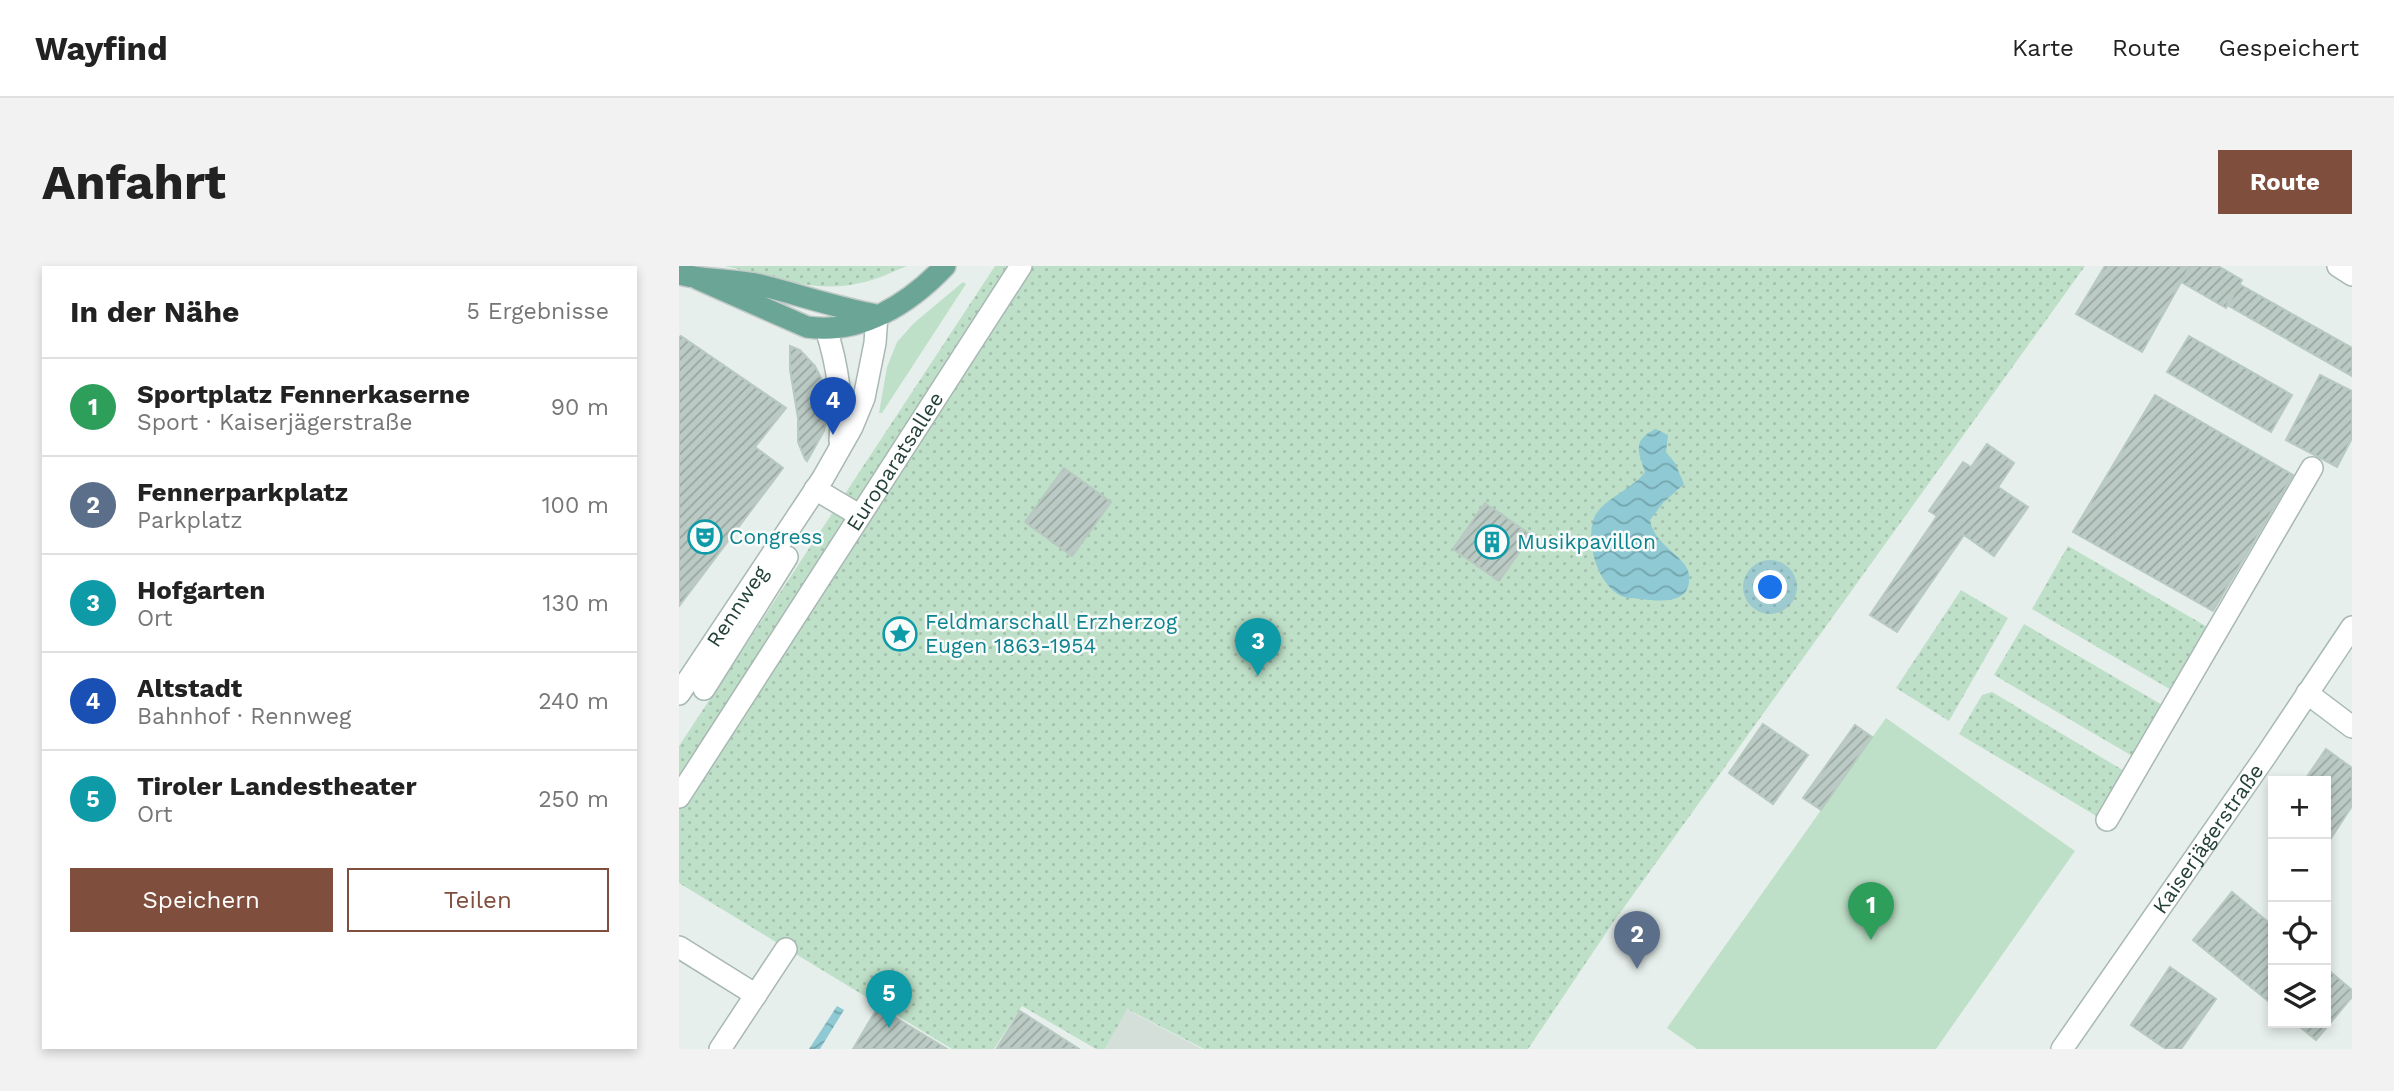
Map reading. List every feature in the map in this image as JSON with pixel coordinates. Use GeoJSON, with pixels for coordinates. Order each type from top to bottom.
{"type":"FeatureCollection","features":[{"type":"Feature","properties":{"kind":"main road"},"geometry":{"type":"LineString","coordinates":[[688,277],[807,327],[826,329],[847,328],[893,309],[925,287],[945,266]]}},
{"type":"Feature","properties":{"kind":"main road"},"geometry":{"type":"LineString","coordinates":[[688,277],[758,285],[830,306],[877,315]]}},
{"type":"Feature","properties":{"kind":"street","name":"Europaratsallee"},"geometry":{"type":"LineString","coordinates":[[679,797],[1021,266]]}},
{"type":"Feature","properties":{"kind":"street"},"geometry":{"type":"LineString","coordinates":[[2337,266],[2352,275]]}},
{"type":"Feature","properties":{"kind":"street","name":"Rennweg"},"geometry":{"type":"LineString","coordinates":[[679,694],[799,514],[852,427],[864,398],[875,343],[877,315]]}},
{"type":"Feature","properties":{"kind":"street","name":"Rennweg"},"geometry":{"type":"LineString","coordinates":[[826,329],[840,384],[840,447]]}},
{"type":"Feature","properties":{"kind":"street"},"geometry":{"type":"LineString","coordinates":[[2107,820],[2312,468]]}},
{"type":"Feature","properties":{"kind":"street"},"geometry":{"type":"LineString","coordinates":[[815,489],[859,514]]}},
{"type":"Feature","properties":{"kind":"street"},"geometry":{"type":"LineString","coordinates":[[704,689],[789,553],[799,514]]}},
{"type":"Feature","properties":{"kind":"street","name":"Kaiserjägerstraße"},"geometry":{"type":"LineString","coordinates":[[2072,1045],[2352,626]]}},
{"type":"Feature","properties":{"kind":"street"},"geometry":{"type":"LineString","coordinates":[[2308,693],[2352,727]]}},
{"type":"Feature","properties":{"kind":"street"},"geometry":{"type":"LineString","coordinates":[[679,947],[756,995]]}},
{"type":"Feature","properties":{"kind":"street"},"geometry":{"type":"LineString","coordinates":[[720,1049],[786,950]]}},
{"type":"Feature","properties":{"kind":"shaded area"},"geometry":{"type":"Polygon","coordinates":[[[1126,1009],[1202,1049],[1105,1049],[1126,1009]]]}},
{"type":"Feature","properties":{"kind":"green space"},"geometry":{"type":"Polygon","coordinates":[[[725,266],[907,266],[866,282],[826,286],[792,282],[725,266]]]}},
{"type":"Feature","properties":{"kind":"green space"},"geometry":{"type":"Polygon","coordinates":[[[995,266],[2085,266],[1612,924],[1528,1049],[1204,1049],[1127,1009],[1105,1049],[1096,1049],[1022,1006],[994,1049],[952,1049],[679,883],[679,746],[995,266]]]}},
{"type":"Feature","properties":{"kind":"green space"},"geometry":{"type":"Polygon","coordinates":[[[963,282],[966,284],[882,413],[879,413],[887,367],[897,342],[914,323],[963,282]]]}},
{"type":"Feature","properties":{"kind":"green space"},"geometry":{"type":"Polygon","coordinates":[[[2068,546],[2209,628],[2173,691],[2032,609],[2068,546]]]}},
{"type":"Feature","properties":{"kind":"green space"},"geometry":{"type":"Polygon","coordinates":[[[1961,590],[2008,618],[1949,721],[1896,688],[1961,590]]]}},
{"type":"Feature","properties":{"kind":"green space"},"geometry":{"type":"Polygon","coordinates":[[[2024,624],[2164,706],[2134,757],[1994,675],[2024,624]]]}},
{"type":"Feature","properties":{"kind":"green space"},"geometry":{"type":"Polygon","coordinates":[[[1992,692],[2126,772],[2098,817],[1959,734],[1982,695],[1992,692]]]}},
{"type":"Feature","properties":{"kind":"green space"},"geometry":{"type":"Polygon","coordinates":[[[1886,718],[2075,851],[1936,1049],[1697,1049],[1667,1028],[1886,718]]]}},
{"type":"Feature","properties":{"kind":"water"},"geometry":{"type":"Polygon","coordinates":[[[1656,429],[1668,435],[1666,452],[1675,463],[1684,484],[1663,503],[1650,520],[1657,537],[1687,568],[1689,585],[1680,597],[1673,599],[1628,598],[1615,592],[1601,574],[1593,551],[1592,528],[1594,518],[1603,506],[1645,472],[1640,458],[1640,442],[1656,429]]]}},
{"type":"Feature","properties":{"kind":"water"},"geometry":{"type":"Polygon","coordinates":[[[837,1006],[844,1010],[820,1049],[809,1049],[837,1006]]]}},
{"type":"Feature","properties":{"kind":"building"},"geometry":{"type":"Polygon","coordinates":[[[2105,266],[2190,266],[2142,352],[2076,314],[2105,266]]]}},
{"type":"Feature","properties":{"kind":"building"},"geometry":{"type":"Polygon","coordinates":[[[2190,266],[2218,266],[2242,280],[2226,308],[2181,282],[2190,266]]]}},
{"type":"Feature","properties":{"kind":"building"},"geometry":{"type":"Polygon","coordinates":[[[2239,284],[2352,348],[2352,376],[2227,305],[2239,284]]]}},
{"type":"Feature","properties":{"kind":"building"},"geometry":{"type":"Polygon","coordinates":[[[2189,336],[2292,395],[2271,432],[2167,372],[2189,336]]]}},
{"type":"Feature","properties":{"kind":"building","name":"Congress"},"geometry":{"type":"Polygon","coordinates":[[[679,337],[786,408],[755,447],[783,468],[679,606],[679,337]]]}},
{"type":"Feature","properties":{"kind":"building"},"geometry":{"type":"Polygon","coordinates":[[[790,346],[800,350],[815,366],[827,395],[828,413],[824,431],[807,461],[798,442],[790,346]]]}},
{"type":"Feature","properties":{"kind":"building"},"geometry":{"type":"Polygon","coordinates":[[[2320,375],[2352,391],[2352,438],[2337,467],[2286,440],[2320,375]]]}},
{"type":"Feature","properties":{"kind":"building"},"geometry":{"type":"Polygon","coordinates":[[[2155,395],[2293,475],[2213,611],[2073,532],[2155,395]]]}},
{"type":"Feature","properties":{"kind":"building"},"geometry":{"type":"Polygon","coordinates":[[[1987,444],[2014,463],[1998,487],[2028,507],[1994,556],[1964,535],[1897,632],[1870,615],[1937,516],[1929,511],[1963,462],[1971,467],[1987,444]]]}},
{"type":"Feature","properties":{"kind":"building"},"geometry":{"type":"Polygon","coordinates":[[[1064,468],[1111,502],[1072,556],[1025,522],[1064,468]]]}},
{"type":"Feature","properties":{"kind":"building","name":"Musikpavillon"},"geometry":{"type":"Polygon","coordinates":[[[1485,503],[1531,535],[1499,581],[1453,549],[1485,503]]]}},
{"type":"Feature","properties":{"kind":"building"},"geometry":{"type":"Polygon","coordinates":[[[1763,724],[1808,755],[1773,804],[1729,773],[1763,724]]]}},
{"type":"Feature","properties":{"kind":"building"},"geometry":{"type":"Polygon","coordinates":[[[1855,725],[1872,737],[1821,810],[1803,798],[1855,725]]]}},
{"type":"Feature","properties":{"kind":"building"},"geometry":{"type":"Polygon","coordinates":[[[2326,749],[2352,768],[2352,806],[2331,838],[2331,776],[2307,776],[2326,749]]]}},
{"type":"Feature","properties":{"kind":"building"},"geometry":{"type":"Polygon","coordinates":[[[2232,892],[2268,922],[2268,1001],[2193,940],[2232,892]]]}},
{"type":"Feature","properties":{"kind":"building"},"geometry":{"type":"Polygon","coordinates":[[[2170,967],[2216,999],[2181,1049],[2166,1049],[2131,1025],[2170,967]]]}},
{"type":"Feature","properties":{"kind":"building"},"geometry":{"type":"Polygon","coordinates":[[[2331,972],[2352,990],[2352,997],[2331,1022],[2331,972]]]}},
{"type":"Feature","properties":{"kind":"building"},"geometry":{"type":"Polygon","coordinates":[[[878,1007],[947,1049],[853,1049],[878,1007]]]}},
{"type":"Feature","properties":{"kind":"building"},"geometry":{"type":"Polygon","coordinates":[[[1020,1011],[1079,1049],[997,1048],[1020,1011]]]}},
{"type":"Feature","properties":{"kind":"building"},"geometry":{"type":"Polygon","coordinates":[[[2301,1028],[2326,1028],[2316,1040],[2301,1028]]]}},
{"type":"Feature","properties":{"kind":"place","name":"Altstadt"},"geometry":{"type":"Point","coordinates":[833,435]}},
{"type":"Feature","properties":{"kind":"place","name":"Congress"},"geometry":{"type":"Point","coordinates":[705,537]}},
{"type":"Feature","properties":{"kind":"place","name":"Musikpavillon"},"geometry":{"type":"Point","coordinates":[1492,542]}},
{"type":"Feature","properties":{"kind":"place","name":"Feldmarschall Erzherzog Eugen 1863-1954"},"geometry":{"type":"Point","coordinates":[900,634]}},
{"type":"Feature","properties":{"kind":"place","name":"Hofgarten"},"geometry":{"type":"Point","coordinates":[1258,676]}},
{"type":"Feature","properties":{"kind":"place","name":"Sportplatz Fennerkaserne"},"geometry":{"type":"Point","coordinates":[1871,940]}},
{"type":"Feature","properties":{"kind":"place","name":"Fennerparkplatz"},"geometry":{"type":"Point","coordinates":[1637,969]}},
{"type":"Feature","properties":{"kind":"place","name":"Tiroler Landestheater"},"geometry":{"type":"Point","coordinates":[889,1028]}}]}
